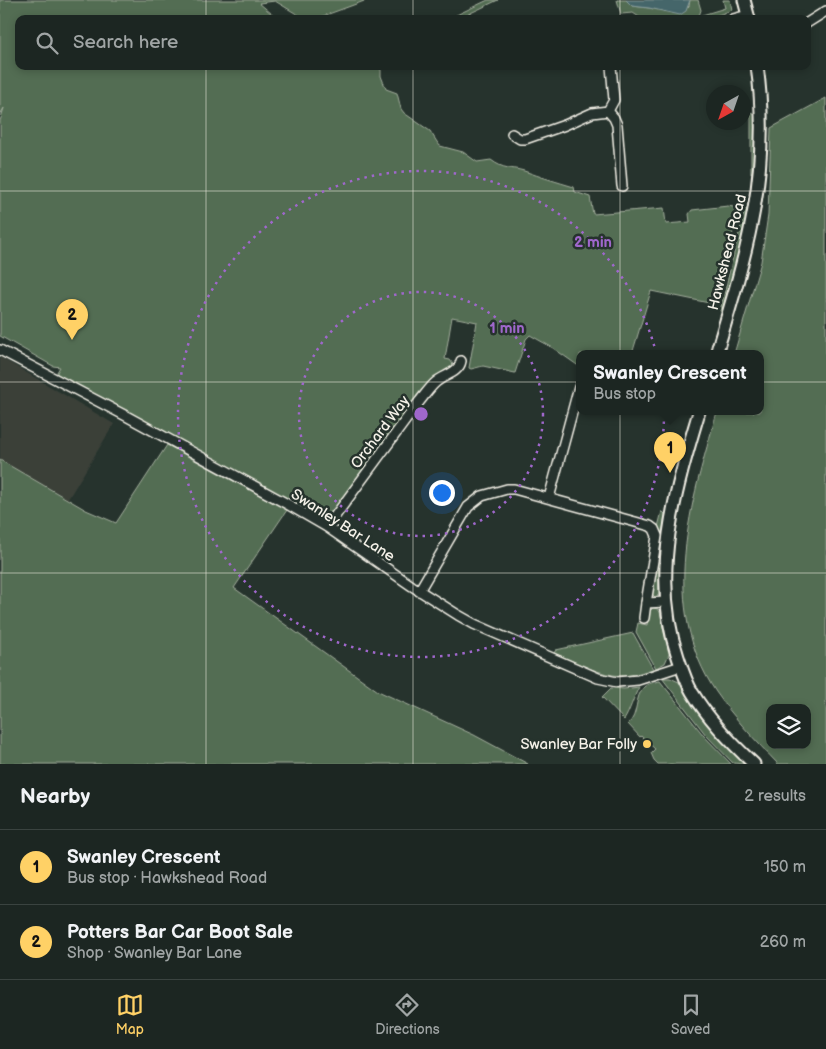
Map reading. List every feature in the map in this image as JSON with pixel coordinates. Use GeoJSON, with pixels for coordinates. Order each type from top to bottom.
{"type":"FeatureCollection","features":[{"type":"Feature","properties":{"kind":"street"},"geometry":{"type":"LineString","coordinates":[[744,0],[748,15]]}},
{"type":"Feature","properties":{"kind":"street"},"geometry":{"type":"LineString","coordinates":[[811,20],[826,11]]}},
{"type":"Feature","properties":{"kind":"street"},"geometry":{"type":"LineString","coordinates":[[608,111],[614,100],[611,70]]}},
{"type":"Feature","properties":{"kind":"street","name":"Hawkshead Road"},"geometry":{"type":"LineString","coordinates":[[717,350],[744,261],[757,198],[761,145],[761,110],[757,70]]}},
{"type":"Feature","properties":{"kind":"street"},"geometry":{"type":"LineString","coordinates":[[512,134],[520,140],[525,139],[592,114],[608,111]]}},
{"type":"Feature","properties":{"kind":"street"},"geometry":{"type":"LineString","coordinates":[[608,111],[617,124],[622,186]]}},
{"type":"Feature","properties":{"kind":"street","name":"Swanley Bar Lane"},"geometry":{"type":"LineString","coordinates":[[0,350],[128,417],[327,527],[419,591],[474,624],[598,678],[617,682],[638,680],[681,666]]}},
{"type":"Feature","properties":{"kind":"street","name":"Orchard Way"},"geometry":{"type":"LineString","coordinates":[[327,527],[435,382],[456,370],[460,366],[461,361]]}},
{"type":"Feature","properties":{"kind":"street"},"geometry":{"type":"LineString","coordinates":[[549,498],[576,398]]}},
{"type":"Feature","properties":{"kind":"street"},"geometry":{"type":"LineString","coordinates":[[698,415],[677,488],[669,528],[665,566],[666,602],[673,642],[691,690],[706,714],[726,738],[754,764]]}},
{"type":"Feature","properties":{"kind":"street"},"geometry":{"type":"LineString","coordinates":[[419,591],[468,507],[482,496],[514,489],[650,526],[654,529],[657,536],[644,618]]}},
{"type":"Feature","properties":{"kind":"street"},"geometry":{"type":"LineString","coordinates":[[646,603],[666,602]]}},
{"type":"Feature","properties":{"kind":"shaded area"},"geometry":{"type":"Polygon","coordinates":[[[0,357],[114,424],[68,499],[0,460],[0,357]]]}},
{"type":"Feature","properties":{"kind":"green space"},"geometry":{"type":"Polygon","coordinates":[[[0,0],[367,0],[326,15],[298,15],[275,1],[259,3],[273,15],[15,15],[15,70],[381,70],[381,76],[386,89],[397,93],[401,109],[404,113],[430,131],[440,146],[463,152],[477,162],[491,160],[504,167],[524,171],[574,187],[575,192],[590,197],[593,214],[664,208],[666,224],[690,222],[689,214],[692,210],[728,206],[738,208],[726,264],[714,304],[651,291],[633,350],[576,350],[576,364],[530,335],[526,339],[515,373],[483,366],[471,369],[469,368],[477,322],[452,317],[445,359],[450,360],[453,364],[452,367],[424,387],[334,509],[323,518],[57,377],[60,367],[53,366],[0,336],[0,121],[4,108],[0,115],[0,0]]]}},
{"type":"Feature","properties":{"kind":"green space"},"geometry":{"type":"Polygon","coordinates":[[[488,0],[498,0],[466,15],[456,15],[488,0]]]}},
{"type":"Feature","properties":{"kind":"green space"},"geometry":{"type":"Polygon","coordinates":[[[617,0],[626,0],[632,6],[680,14],[689,6],[690,0],[698,0],[701,10],[699,15],[621,14],[617,0]]]}},
{"type":"Feature","properties":{"kind":"green space"},"geometry":{"type":"Polygon","coordinates":[[[723,0],[730,0],[732,10],[718,15],[702,15],[725,8],[723,0]]]}},
{"type":"Feature","properties":{"kind":"green space"},"geometry":{"type":"Polygon","coordinates":[[[826,98],[826,764],[778,764],[753,738],[716,692],[698,659],[688,625],[684,589],[685,554],[690,517],[716,415],[764,415],[764,350],[735,350],[761,262],[768,215],[771,128],[826,98]]]}},
{"type":"Feature","properties":{"kind":"green space"},"geometry":{"type":"Polygon","coordinates":[[[751,112],[755,114],[754,172],[751,174],[751,112]]]}},
{"type":"Feature","properties":{"kind":"green space"},"geometry":{"type":"Polygon","coordinates":[[[745,209],[749,211],[738,261],[722,312],[720,311],[745,209]]]}},
{"type":"Feature","properties":{"kind":"green space"},"geometry":{"type":"Polygon","coordinates":[[[167,445],[287,510],[234,588],[378,691],[474,735],[528,764],[0,764],[0,460],[86,510],[116,523],[167,445]]]}},
{"type":"Feature","properties":{"kind":"green space"},"geometry":{"type":"Polygon","coordinates":[[[662,511],[665,514],[660,552],[659,595],[655,597],[651,593],[659,548],[658,527],[662,511]]]}},
{"type":"Feature","properties":{"kind":"green space"},"geometry":{"type":"Polygon","coordinates":[[[653,608],[658,609],[660,612],[669,654],[665,663],[656,668],[636,632],[638,623],[647,625],[649,612],[653,608]]]}},
{"type":"Feature","properties":{"kind":"green space"},"geometry":{"type":"Polygon","coordinates":[[[633,633],[653,669],[638,674],[613,675],[587,668],[554,653],[556,650],[633,633]]]}},
{"type":"Feature","properties":{"kind":"green space"},"geometry":{"type":"Polygon","coordinates":[[[662,678],[670,678],[679,682],[722,742],[745,764],[733,763],[706,735],[662,678]]]}},
{"type":"Feature","properties":{"kind":"green space"},"geometry":{"type":"Polygon","coordinates":[[[660,681],[704,736],[731,764],[658,764],[654,760],[651,753],[655,749],[628,724],[634,716],[641,691],[647,685],[660,681]]]}},
{"type":"Feature","properties":{"kind":"green space"},"geometry":{"type":"Polygon","coordinates":[[[639,687],[624,720],[602,697],[611,688],[639,687]]]}},
{"type":"Feature","properties":{"kind":"water"},"geometry":{"type":"Polygon","coordinates":[[[626,0],[690,0],[686,11],[680,15],[632,6],[626,0]]]}},
{"type":"Feature","properties":{"kind":"place","name":"Potters Bar Car Boot Sale"},"geometry":{"type":"Point","coordinates":[72,340]}},
{"type":"Feature","properties":{"kind":"place","name":"Swanley Crescent"},"geometry":{"type":"Point","coordinates":[670,473]}},
{"type":"Feature","properties":{"kind":"place","name":"Swanley Bar Folly"},"geometry":{"type":"Point","coordinates":[647,744]}}]}
